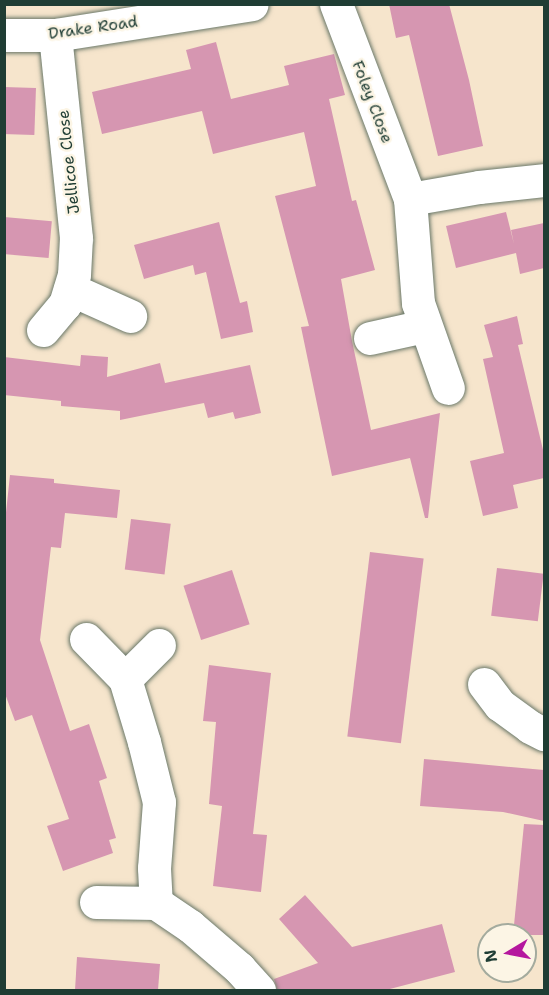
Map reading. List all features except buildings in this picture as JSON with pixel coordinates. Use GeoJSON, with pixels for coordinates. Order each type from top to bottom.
{"type":"FeatureCollection","features":[{"type":"Feature","properties":{"kind":"street","name":"Drake Road"},"geometry":{"type":"LineString","coordinates":[[4,35],[55,35],[252,4]]}},
{"type":"Feature","properties":{"kind":"street","name":"Foley Close"},"geometry":{"type":"LineString","coordinates":[[336,4],[410,199],[418,303],[424,326],[448,388]]}},
{"type":"Feature","properties":{"kind":"street","name":"Jellicoe Close"},"geometry":{"type":"LineString","coordinates":[[43,330],[65,304],[74,275],[76,238],[55,35]]}},
{"type":"Feature","properties":{"kind":"street"},"geometry":{"type":"LineString","coordinates":[[410,199],[479,186],[544,180]]}},
{"type":"Feature","properties":{"kind":"street"},"geometry":{"type":"LineString","coordinates":[[70,289],[130,316]]}},
{"type":"Feature","properties":{"kind":"street"},"geometry":{"type":"LineString","coordinates":[[370,338],[424,326]]}},
{"type":"Feature","properties":{"kind":"street"},"geometry":{"type":"LineString","coordinates":[[86,639],[125,679],[159,802],[154,868],[156,903]]}},
{"type":"Feature","properties":{"kind":"street"},"geometry":{"type":"LineString","coordinates":[[125,679],[159,645]]}},
{"type":"Feature","properties":{"kind":"street"},"geometry":{"type":"LineString","coordinates":[[484,684],[500,705],[530,727],[544,734]]}},
{"type":"Feature","properties":{"kind":"street"},"geometry":{"type":"LineString","coordinates":[[96,902],[156,903],[190,926],[240,968],[259,990]]}}]}
